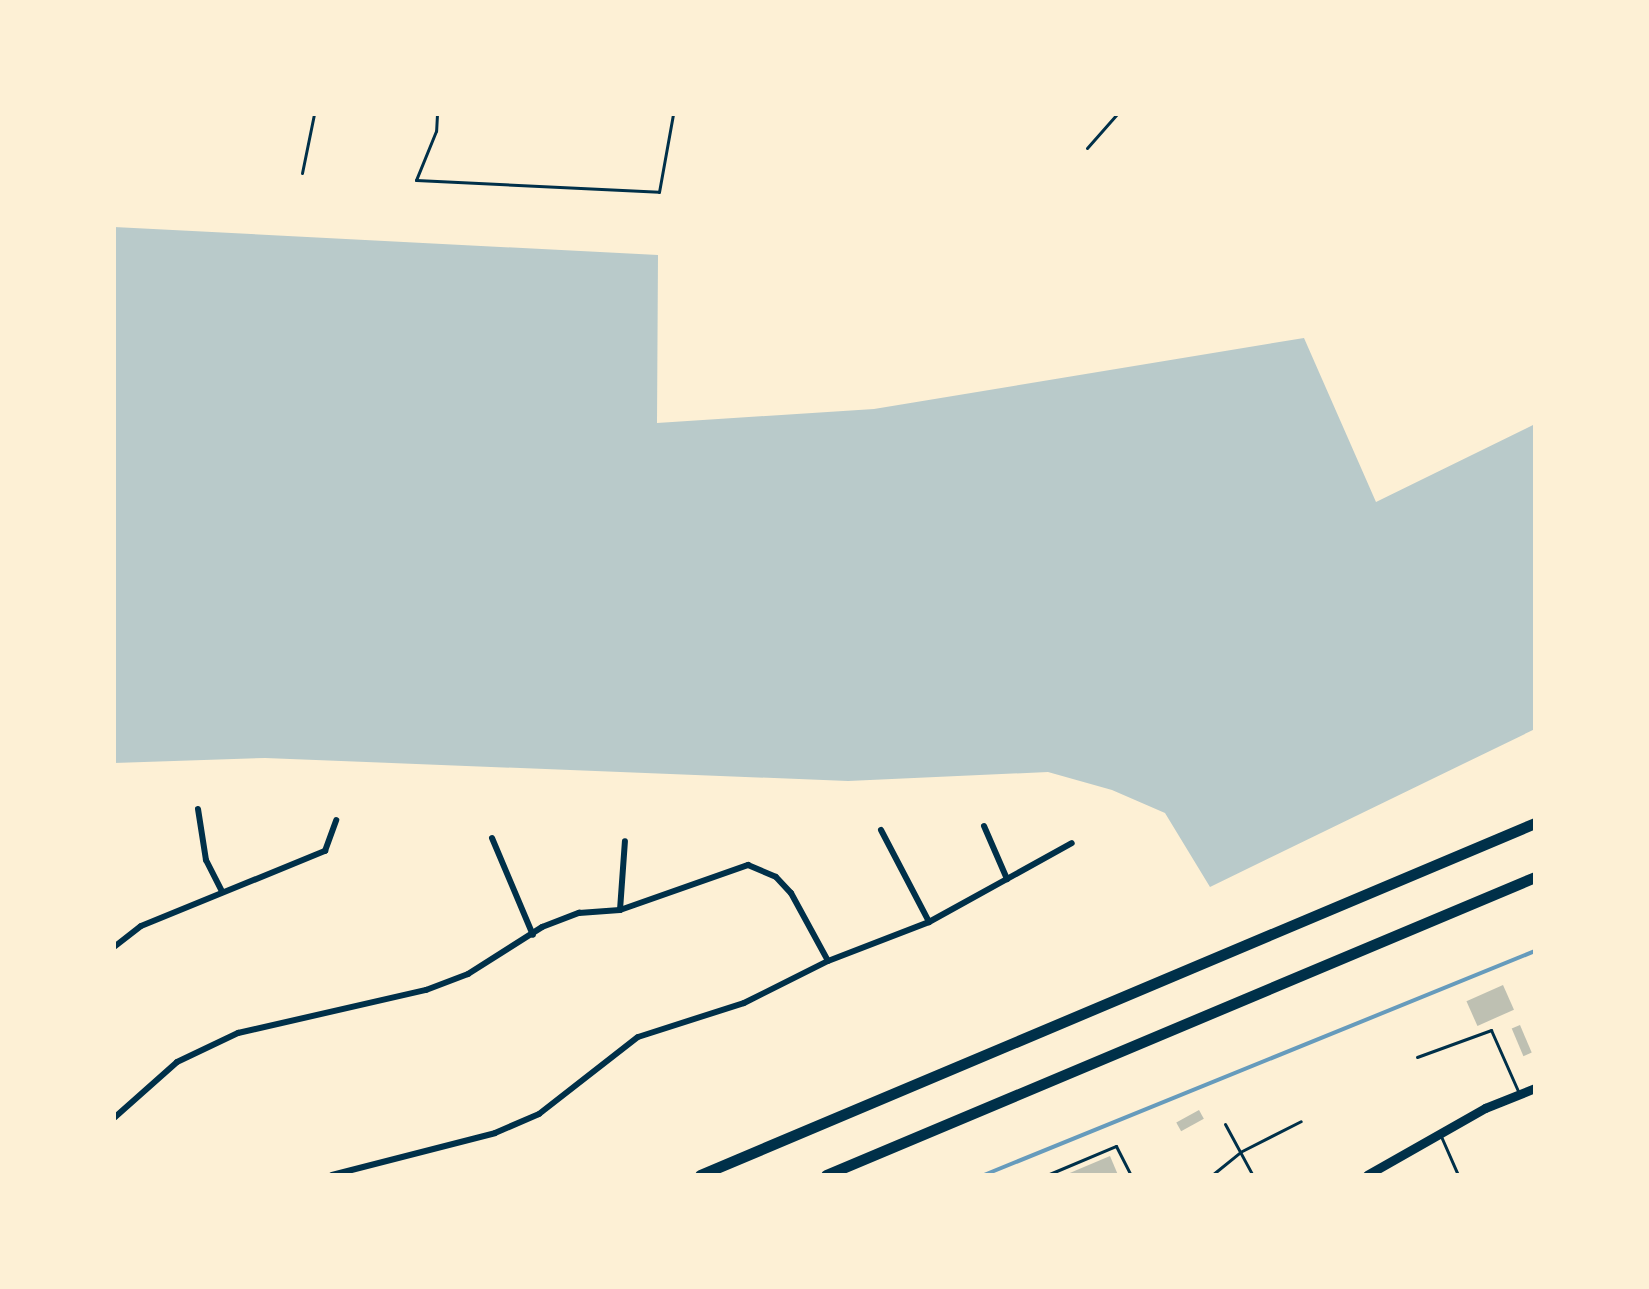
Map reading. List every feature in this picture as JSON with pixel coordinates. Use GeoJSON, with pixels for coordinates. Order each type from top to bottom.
{"type":"FeatureCollection","features":[{"type":"Feature","properties":{"kind":"highway"},"geometry":{"type":"LineString","coordinates":[[700,1175],[1535,823]]}},
{"type":"Feature","properties":{"kind":"highway"},"geometry":{"type":"LineString","coordinates":[[826,1175],[1535,877]]}},
{"type":"Feature","properties":{"kind":"main road"},"geometry":{"type":"LineString","coordinates":[[1367,1175],[1440,1133],[1535,1088]]}},
{"type":"Feature","properties":{"kind":"street"},"geometry":{"type":"LineString","coordinates":[[198,809],[206,860],[222,892]]}},
{"type":"Feature","properties":{"kind":"street"},"geometry":{"type":"LineString","coordinates":[[114,947],[141,926],[325,851],[336,820]]}},
{"type":"Feature","properties":{"kind":"street"},"geometry":{"type":"LineString","coordinates":[[984,826],[1007,879]]}},
{"type":"Feature","properties":{"kind":"street"},"geometry":{"type":"LineString","coordinates":[[881,830],[929,922]]}},
{"type":"Feature","properties":{"kind":"street"},"geometry":{"type":"LineString","coordinates":[[492,838],[533,935]]}},
{"type":"Feature","properties":{"kind":"street"},"geometry":{"type":"LineString","coordinates":[[620,910],[625,841]]}},
{"type":"Feature","properties":{"kind":"street"},"geometry":{"type":"LineString","coordinates":[[332,1175],[506,1128],[567,1096],[638,1037],[744,1003],[828,961],[929,922],[1072,843]]}},
{"type":"Feature","properties":{"kind":"street"},"geometry":{"type":"LineString","coordinates":[[114,1118],[177,1062],[238,1033],[426,990],[468,974],[533,935],[579,913],[620,910],[758,866],[791,893],[828,961]]}},
{"type":"Feature","properties":{"kind":"lane"},"geometry":{"type":"LineString","coordinates":[[302,173],[314,114]]}},
{"type":"Feature","properties":{"kind":"lane"},"geometry":{"type":"LineString","coordinates":[[437,114],[416,180],[659,192],[673,114]]}},
{"type":"Feature","properties":{"kind":"lane"},"geometry":{"type":"LineString","coordinates":[[1087,148],[1117,114]]}},
{"type":"Feature","properties":{"kind":"lane"},"geometry":{"type":"LineString","coordinates":[[1417,1057],[1491,1030],[1520,1094]]}},
{"type":"Feature","properties":{"kind":"lane"},"geometry":{"type":"LineString","coordinates":[[1440,1133],[1458,1175]]}},
{"type":"Feature","properties":{"kind":"lane"},"geometry":{"type":"LineString","coordinates":[[1047,1175],[1116,1146],[1131,1175]]}},
{"type":"Feature","properties":{"kind":"path"},"geometry":{"type":"LineString","coordinates":[[1212,1175],[1240,1152],[1301,1121]]}},
{"type":"Feature","properties":{"kind":"path"},"geometry":{"type":"LineString","coordinates":[[1225,1124],[1252,1174]]}},
{"type":"Feature","properties":{"kind":"shaded area"},"geometry":{"type":"Polygon","coordinates":[[[114,227],[658,255],[657,423],[874,409],[1304,338],[1376,502],[1535,424],[1535,729],[1210,887],[1165,813],[1112,790],[1048,772],[848,781],[265,758],[114,763],[114,227]]]}},
{"type":"Feature","properties":{"kind":"building"},"geometry":{"type":"Polygon","coordinates":[[[1503,985],[1514,1010],[1477,1026],[1466,1001],[1503,985]]]}},
{"type":"Feature","properties":{"kind":"building"},"geometry":{"type":"Polygon","coordinates":[[[1520,1025],[1532,1053],[1523,1056],[1512,1029],[1520,1025]]]}},
{"type":"Feature","properties":{"kind":"building"},"geometry":{"type":"Polygon","coordinates":[[[1199,1110],[1204,1119],[1181,1131],[1176,1123],[1199,1110]]]}},
{"type":"Feature","properties":{"kind":"building"},"geometry":{"type":"Polygon","coordinates":[[[1110,1156],[1118,1175],[1065,1175],[1110,1156]]]}},
{"type":"Feature","properties":{"kind":"waterway"},"geometry":{"type":"LineString","coordinates":[[984,1175],[1535,951]]}}]}
